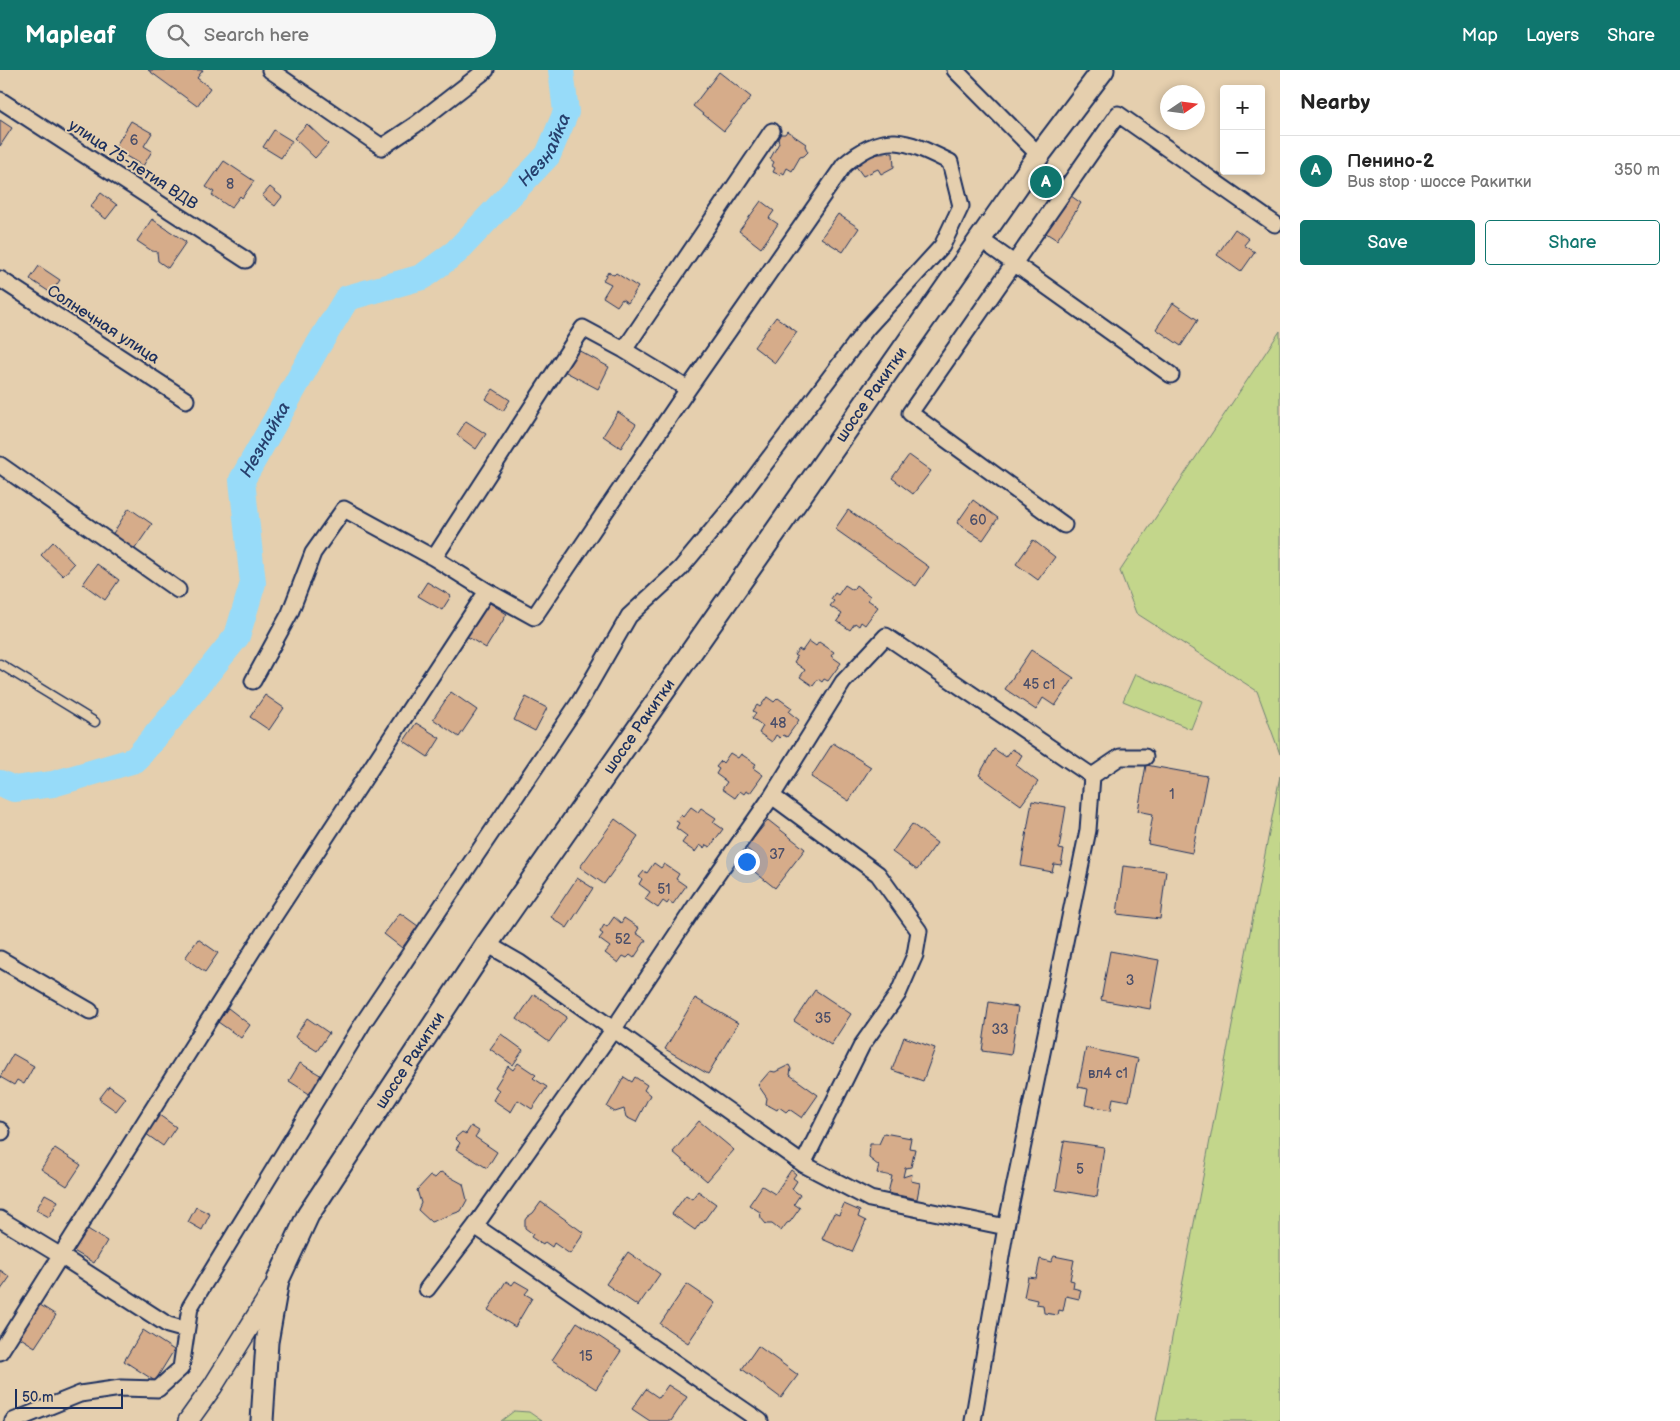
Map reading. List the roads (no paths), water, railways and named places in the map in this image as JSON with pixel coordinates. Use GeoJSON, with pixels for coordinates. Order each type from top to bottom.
{"type":"FeatureCollection","features":[{"type":"Feature","properties":{"kind":"main road","name":"шоссе Ракитки"},"geometry":{"type":"LineString","coordinates":[[262,1421],[266,1342],[278,1280],[308,1215],[487,944],[1039,155],[1103,70]]}},
{"type":"Feature","properties":{"kind":"street"},"geometry":{"type":"LineString","coordinates":[[270,70],[382,146],[415,125],[486,70]]}},
{"type":"Feature","properties":{"kind":"street"},"geometry":{"type":"LineString","coordinates":[[955,70],[1039,155]]}},
{"type":"Feature","properties":{"kind":"street","name":"улица 75-летия ВДВ"},"geometry":{"type":"LineString","coordinates":[[0,100],[246,260]]}},
{"type":"Feature","properties":{"kind":"street"},"geometry":{"type":"LineString","coordinates":[[1064,525],[910,413],[1118,114],[1275,224]]}},
{"type":"Feature","properties":{"kind":"street"},"geometry":{"type":"LineString","coordinates":[[624,350],[772,131]]}},
{"type":"Feature","properties":{"kind":"street"},"geometry":{"type":"LineString","coordinates":[[12,1421],[80,1394],[121,1388],[158,1389],[181,1368],[190,1307],[363,1023],[580,701],[629,616],[680,568],[740,497],[866,328],[942,246],[961,206],[950,162],[915,145],[890,141],[858,152],[844,165],[688,389],[534,618],[486,591],[434,558],[344,509],[313,553],[290,612],[253,681]]}},
{"type":"Feature","properties":{"kind":"street"},"geometry":{"type":"LineString","coordinates":[[980,239],[1171,375]]}},
{"type":"Feature","properties":{"kind":"street","name":"Солнечная улица"},"geometry":{"type":"LineString","coordinates":[[0,279],[186,400]]}},
{"type":"Feature","properties":{"kind":"street"},"geometry":{"type":"LineString","coordinates":[[434,558],[582,328],[624,350],[688,389]]}},
{"type":"Feature","properties":{"kind":"street"},"geometry":{"type":"LineString","coordinates":[[0,466],[178,590]]}},
{"type":"Feature","properties":{"kind":"street"},"geometry":{"type":"LineString","coordinates":[[0,1352],[268,926],[486,591]]}},
{"type":"Feature","properties":{"kind":"street"},"geometry":{"type":"LineString","coordinates":[[428,1290],[613,1030],[700,899],[772,796],[842,682],[886,636],[1092,776]]}},
{"type":"Feature","properties":{"kind":"street"},"geometry":{"type":"LineString","coordinates":[[1092,776],[1120,757],[1145,757]]}},
{"type":"Feature","properties":{"kind":"street"},"geometry":{"type":"LineString","coordinates":[[973,1421],[1006,1227],[1088,830],[1092,776]]}},
{"type":"Feature","properties":{"kind":"street"},"geometry":{"type":"LineString","coordinates":[[772,796],[878,874],[919,931],[915,955],[898,994],[862,1045],[803,1164]]}},
{"type":"Feature","properties":{"kind":"street"},"geometry":{"type":"LineString","coordinates":[[487,944],[520,963],[803,1164],[870,1199],[1006,1227]]}},
{"type":"Feature","properties":{"kind":"street"},"geometry":{"type":"LineString","coordinates":[[0,959],[90,1011]]}},
{"type":"Feature","properties":{"kind":"street"},"geometry":{"type":"LineString","coordinates":[[0,1219],[168,1325],[186,1330]]}},
{"type":"Feature","properties":{"kind":"street"},"geometry":{"type":"LineString","coordinates":[[475,1226],[760,1421]]}},
{"type":"Feature","properties":{"kind":"street"},"geometry":{"type":"LineString","coordinates":[[188,1421],[213,1386],[278,1280]]}},
{"type":"Feature","properties":{"kind":"lane"},"geometry":{"type":"LineString","coordinates":[[0,664],[95,722]]}},
{"type":"Feature","properties":{"kind":"waterway","name":"Незнайка"},"geometry":{"type":"LineString","coordinates":[[0,783],[14,789],[53,784],[135,760],[237,636],[253,583],[242,480],[316,349],[347,298],[422,277],[456,252],[548,155],[566,112],[561,70]]}},
{"type":"Feature","properties":{"kind":"place","name":"Пенино-2"},"geometry":{"type":"Point","coordinates":[1046,182]}}]}
